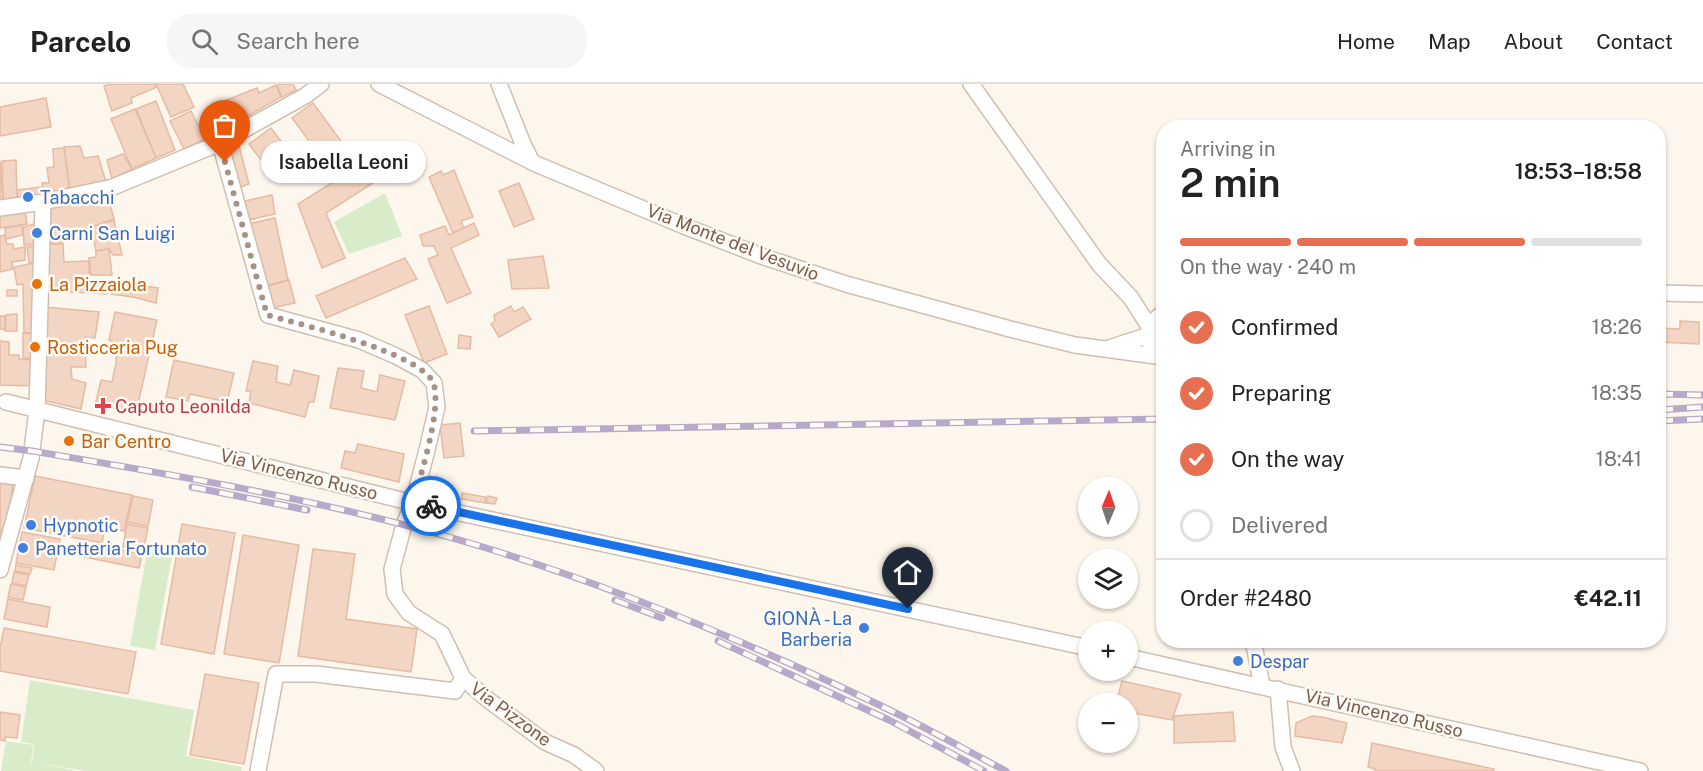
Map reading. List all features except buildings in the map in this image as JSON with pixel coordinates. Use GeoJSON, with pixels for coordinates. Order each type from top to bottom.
{"type":"FeatureCollection","features":[{"type":"Feature","properties":{"kind":"street"},"geometry":{"type":"LineString","coordinates":[[0,208],[43,202],[113,187],[220,142],[305,96],[321,84]]}},
{"type":"Feature","properties":{"kind":"street","name":"Via Monte del Vesuvio"},"geometry":{"type":"LineString","coordinates":[[379,84],[532,162],[764,257],[846,284],[1021,332],[1075,345],[1156,356]]}},
{"type":"Feature","properties":{"kind":"street"},"geometry":{"type":"LineString","coordinates":[[499,84],[532,162]]}},
{"type":"Feature","properties":{"kind":"street"},"geometry":{"type":"LineString","coordinates":[[971,84],[1099,264],[1131,298],[1149,332]]}},
{"type":"Feature","properties":{"kind":"street","name":"Via Pizzone"},"geometry":{"type":"LineString","coordinates":[[220,142],[267,315],[359,340],[422,370],[434,383],[436,407],[413,502],[392,568],[395,594],[409,613],[442,634],[463,678],[545,742],[574,755],[596,771]]}},
{"type":"Feature","properties":{"kind":"street"},"geometry":{"type":"LineString","coordinates":[[0,570],[31,458],[37,410],[43,202]]}},
{"type":"Feature","properties":{"kind":"street"},"geometry":{"type":"LineString","coordinates":[[1666,293],[1703,294]]}},
{"type":"Feature","properties":{"kind":"street"},"geometry":{"type":"LineString","coordinates":[[1131,298],[1156,309]]}},
{"type":"Feature","properties":{"kind":"street","name":"Via Monte del Vesuvio"},"geometry":{"type":"LineString","coordinates":[[1156,319],[1149,332],[1152,348],[1156,351]]}},
{"type":"Feature","properties":{"kind":"street","name":"Via Monte del Vesuvio"},"geometry":{"type":"LineString","coordinates":[[1106,349],[1149,332]]}},
{"type":"Feature","properties":{"kind":"street","name":"Via Vincenzo Russo"},"geometry":{"type":"LineString","coordinates":[[6,402],[413,502],[1078,646]]}},
{"type":"Feature","properties":{"kind":"street"},"geometry":{"type":"LineString","coordinates":[[0,475],[26,478]]}},
{"type":"Feature","properties":{"kind":"street"},"geometry":{"type":"LineString","coordinates":[[1255,648],[1262,686]]}},
{"type":"Feature","properties":{"kind":"street","name":"Via Vincenzo Russo"},"geometry":{"type":"LineString","coordinates":[[1138,659],[1640,771]]}},
{"type":"Feature","properties":{"kind":"street"},"geometry":{"type":"LineString","coordinates":[[258,771],[276,674],[316,674],[455,691],[463,678]]}},
{"type":"Feature","properties":{"kind":"street"},"geometry":{"type":"LineString","coordinates":[[1278,689],[1283,747],[1292,771]]}},
{"type":"Feature","properties":{"kind":"green space"},"geometry":{"type":"Polygon","coordinates":[[[385,193],[402,236],[349,254],[334,222],[385,193]]]}},
{"type":"Feature","properties":{"kind":"green space"},"geometry":{"type":"Polygon","coordinates":[[[147,552],[172,556],[155,650],[130,646],[147,552]]]}},
{"type":"Feature","properties":{"kind":"green space"},"geometry":{"type":"Polygon","coordinates":[[[30,680],[194,710],[186,756],[242,767],[241,771],[85,771],[34,762],[77,771],[1,771],[6,741],[33,745],[32,762],[34,744],[21,742],[30,680]]]}},
{"type":"Feature","properties":{"kind":"railway"},"geometry":{"type":"LineString","coordinates":[[1666,394],[1703,395]]}},
{"type":"Feature","properties":{"kind":"railway"},"geometry":{"type":"LineString","coordinates":[[1666,410],[1703,407]]}},
{"type":"Feature","properties":{"kind":"railway"},"geometry":{"type":"LineString","coordinates":[[474,431],[1156,419]]}},
{"type":"Feature","properties":{"kind":"railway"},"geometry":{"type":"LineString","coordinates":[[1666,421],[1703,419]]}},
{"type":"Feature","properties":{"kind":"railway"},"geometry":{"type":"LineString","coordinates":[[0,447],[143,470],[309,502],[419,529],[524,560],[676,615],[775,657],[890,710],[1006,771]]}},
{"type":"Feature","properties":{"kind":"railway"},"geometry":{"type":"LineString","coordinates":[[192,487],[307,510]]}},
{"type":"Feature","properties":{"kind":"railway"},"geometry":{"type":"LineString","coordinates":[[615,600],[662,618]]}},
{"type":"Feature","properties":{"kind":"railway"},"geometry":{"type":"LineString","coordinates":[[718,641],[889,720],[984,771]]}},
{"type":"Feature","properties":{"kind":"way so far"},"geometry":{"type":"LineString","coordinates":[[225,162],[267,315],[359,340],[422,370],[434,383],[436,407],[413,502],[431,506]]}},
{"type":"Feature","properties":{"kind":"place","name":"Isabella Leoni"},"geometry":{"type":"Point","coordinates":[225,162]}},
{"type":"Feature","properties":{"kind":"place","name":"Tabacchi"},"geometry":{"type":"Point","coordinates":[28,197]}},
{"type":"Feature","properties":{"kind":"place","name":"Carni San Luigi"},"geometry":{"type":"Point","coordinates":[37,233]}},
{"type":"Feature","properties":{"kind":"place","name":"La Pizzaiola"},"geometry":{"type":"Point","coordinates":[37,284]}},
{"type":"Feature","properties":{"kind":"place","name":"Rosticceria Pug"},"geometry":{"type":"Point","coordinates":[35,347]}},
{"type":"Feature","properties":{"kind":"place","name":"Caputo Leonilda"},"geometry":{"type":"Point","coordinates":[103,406]}},
{"type":"Feature","properties":{"kind":"place","name":"Bar Centro"},"geometry":{"type":"Point","coordinates":[69,441]}},
{"type":"Feature","properties":{"kind":"place","name":"Hypnotic"},"geometry":{"type":"Point","coordinates":[31,525]}},
{"type":"Feature","properties":{"kind":"place","name":"Panetteria Fortunato"},"geometry":{"type":"Point","coordinates":[23,548]}},
{"type":"Feature","properties":{"kind":"place","name":"GIONÀ - La Barberia"},"geometry":{"type":"Point","coordinates":[864,628]}},
{"type":"Feature","properties":{"kind":"place","name":"Despar"},"geometry":{"type":"Point","coordinates":[1238,661]}},
{"type":"Feature","properties":{"kind":"route"},"geometry":{"type":"LineString","coordinates":[[431,506],[908,609]]}}]}
